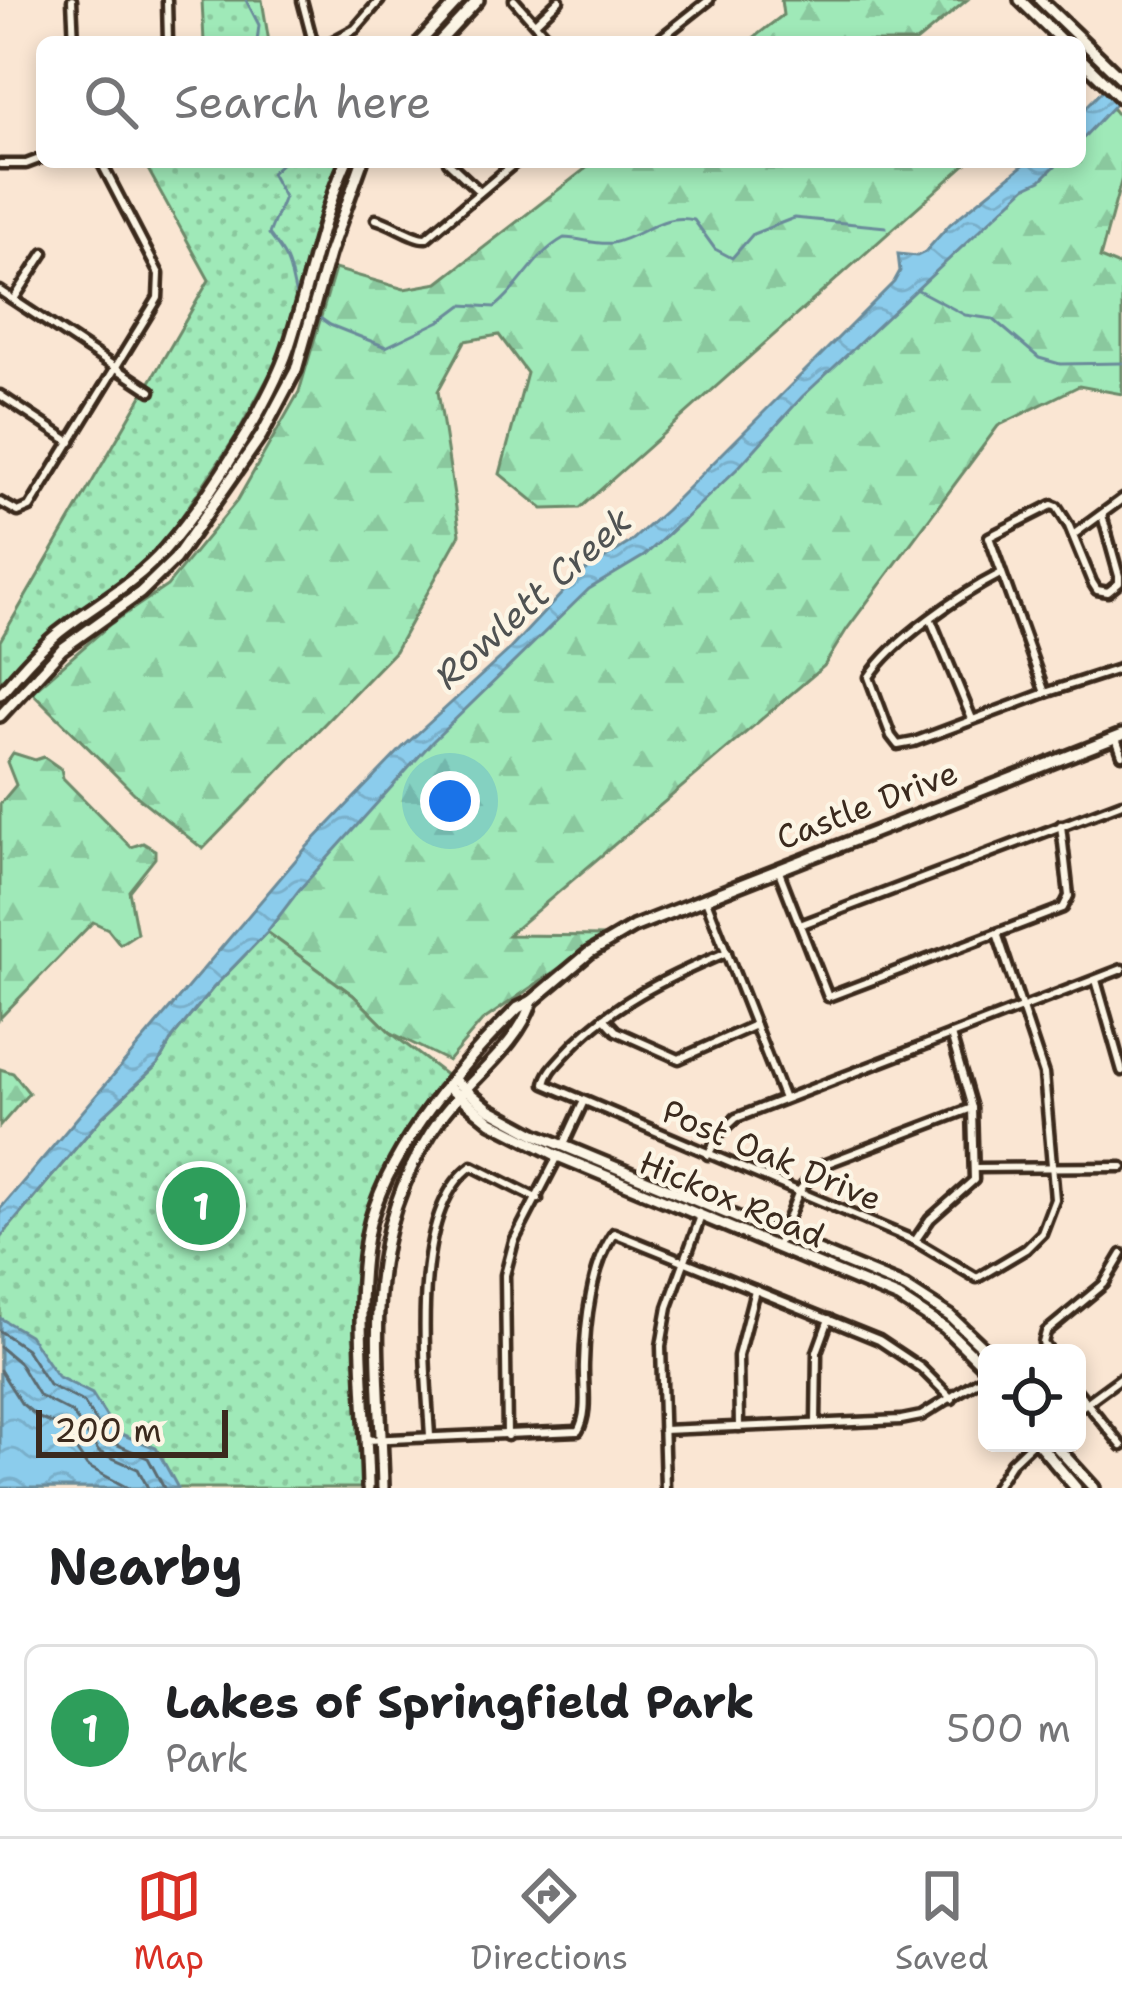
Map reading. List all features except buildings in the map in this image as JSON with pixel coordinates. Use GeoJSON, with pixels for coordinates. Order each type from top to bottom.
{"type":"FeatureCollection","features":[{"type":"Feature","properties":{"kind":"street"},"geometry":{"type":"LineString","coordinates":[[72,0],[74,36]]}},
{"type":"Feature","properties":{"kind":"street"},"geometry":{"type":"LineString","coordinates":[[167,0],[168,36]]}},
{"type":"Feature","properties":{"kind":"street"},"geometry":{"type":"LineString","coordinates":[[302,0],[311,36]]}},
{"type":"Feature","properties":{"kind":"street"},"geometry":{"type":"LineString","coordinates":[[342,36],[355,29],[380,0]]}},
{"type":"Feature","properties":{"kind":"street"},"geometry":{"type":"LineString","coordinates":[[426,36],[459,0]]}},
{"type":"Feature","properties":{"kind":"street"},"geometry":{"type":"LineString","coordinates":[[445,36],[478,0]]}},
{"type":"Feature","properties":{"kind":"street"},"geometry":{"type":"LineString","coordinates":[[514,0],[546,36]]}},
{"type":"Feature","properties":{"kind":"street"},"geometry":{"type":"LineString","coordinates":[[536,22],[559,0]]}},
{"type":"Feature","properties":{"kind":"street"},"geometry":{"type":"LineString","coordinates":[[664,36],[709,0]]}},
{"type":"Feature","properties":{"kind":"street"},"geometry":{"type":"LineString","coordinates":[[1020,0],[1057,36]]}},
{"type":"Feature","properties":{"kind":"street"},"geometry":{"type":"LineString","coordinates":[[1040,0],[1077,36]]}},
{"type":"Feature","properties":{"kind":"street"},"geometry":{"type":"LineString","coordinates":[[1086,44],[1122,79]]}},
{"type":"Feature","properties":{"kind":"street"},"geometry":{"type":"LineString","coordinates":[[1086,64],[1122,99]]}},
{"type":"Feature","properties":{"kind":"street"},"geometry":{"type":"LineString","coordinates":[[0,164],[36,160]]}},
{"type":"Feature","properties":{"kind":"street"},"geometry":{"type":"LineString","coordinates":[[0,502],[18,512],[29,507],[158,298],[160,280],[104,168]]}},
{"type":"Feature","properties":{"kind":"street"},"geometry":{"type":"LineString","coordinates":[[0,716],[2,697],[56,635],[118,593],[167,548],[263,405],[289,348],[344,168]]}},
{"type":"Feature","properties":{"kind":"street"},"geometry":{"type":"LineString","coordinates":[[2,697],[140,593],[175,560],[261,436],[290,386],[360,168]]}},
{"type":"Feature","properties":{"kind":"street"},"geometry":{"type":"LineString","coordinates":[[454,168],[481,193]]}},
{"type":"Feature","properties":{"kind":"street"},"geometry":{"type":"LineString","coordinates":[[376,219],[423,239],[509,168]]}},
{"type":"Feature","properties":{"kind":"street"},"geometry":{"type":"LineString","coordinates":[[14,299],[44,253]]}},
{"type":"Feature","properties":{"kind":"street"},"geometry":{"type":"LineString","coordinates":[[0,290],[151,391]]}},
{"type":"Feature","properties":{"kind":"street"},"geometry":{"type":"LineString","coordinates":[[0,395],[70,442]]}},
{"type":"Feature","properties":{"kind":"street"},"geometry":{"type":"LineString","coordinates":[[1073,535],[1122,499]]}},
{"type":"Feature","properties":{"kind":"street"},"geometry":{"type":"LineString","coordinates":[[1045,693],[989,537],[1052,505],[1057,507],[1092,582],[1097,590],[1108,592],[1116,588],[1119,575],[1102,515]]}},
{"type":"Feature","properties":{"kind":"street"},"geometry":{"type":"LineString","coordinates":[[1000,574],[931,620],[869,677],[898,745],[1122,668]]}},
{"type":"Feature","properties":{"kind":"street"},"geometry":{"type":"LineString","coordinates":[[931,620],[972,719]]}},
{"type":"Feature","properties":{"kind":"street"},"geometry":{"type":"LineString","coordinates":[[1119,736],[1122,755]]}},
{"type":"Feature","properties":{"kind":"street","name":"Castle Drive"},"geometry":{"type":"LineString","coordinates":[[457,1088],[518,1007],[532,1001],[589,952],[633,927],[1119,736]]}},
{"type":"Feature","properties":{"kind":"street"},"geometry":{"type":"LineString","coordinates":[[800,926],[1122,803]]}},
{"type":"Feature","properties":{"kind":"street"},"geometry":{"type":"LineString","coordinates":[[778,869],[828,997],[1052,914],[1067,904],[1061,825]]}},
{"type":"Feature","properties":{"kind":"street"},"geometry":{"type":"LineString","coordinates":[[704,897],[784,1099]]}},
{"type":"Feature","properties":{"kind":"street"},"geometry":{"type":"LineString","coordinates":[[997,933],[1045,1074],[1054,1168]]}},
{"type":"Feature","properties":{"kind":"street"},"geometry":{"type":"LineString","coordinates":[[727,952],[650,986],[603,1017],[616,1031],[679,1059],[755,1025]]}},
{"type":"Feature","properties":{"kind":"street"},"geometry":{"type":"LineString","coordinates":[[708,1155],[728,1124],[1122,969]]}},
{"type":"Feature","properties":{"kind":"street"},"geometry":{"type":"LineString","coordinates":[[1096,980],[1119,1037],[1122,1071]]}},
{"type":"Feature","properties":{"kind":"street","name":"Post Oak Drive"},"geometry":{"type":"LineString","coordinates":[[603,1017],[551,1070],[545,1084],[915,1241],[977,1278],[1026,1250],[1042,1234],[1055,1198],[1054,1168]]}},
{"type":"Feature","properties":{"kind":"street"},"geometry":{"type":"LineString","coordinates":[[915,1241],[930,1219],[968,1188],[976,1168],[972,1108],[951,1034]]}},
{"type":"Feature","properties":{"kind":"street"},"geometry":{"type":"LineString","coordinates":[[383,1488],[377,1296],[382,1248],[408,1171],[457,1088]]}},
{"type":"Feature","properties":{"kind":"street"},"geometry":{"type":"LineString","coordinates":[[368,1488],[363,1300],[370,1223],[395,1159],[457,1088]]}},
{"type":"Feature","properties":{"kind":"street","name":"Hickox Road"},"geometry":{"type":"LineString","coordinates":[[457,1088],[501,1128],[704,1210],[925,1313],[978,1363]]}},
{"type":"Feature","properties":{"kind":"street"},"geometry":{"type":"LineString","coordinates":[[507,1436],[505,1275],[514,1241],[583,1103]]}},
{"type":"Feature","properties":{"kind":"street"},"geometry":{"type":"LineString","coordinates":[[777,1246],[799,1191],[812,1172],[829,1161],[972,1108]]}},
{"type":"Feature","properties":{"kind":"street"},"geometry":{"type":"LineString","coordinates":[[430,1437],[428,1265],[449,1195],[472,1166],[538,1199]]}},
{"type":"Feature","properties":{"kind":"street"},"geometry":{"type":"LineString","coordinates":[[976,1168],[1122,1167]]}},
{"type":"Feature","properties":{"kind":"street"},"geometry":{"type":"LineString","coordinates":[[664,1488],[661,1346],[668,1307],[704,1210]]}},
{"type":"Feature","properties":{"kind":"street","name":"Hickox Road"},"geometry":{"type":"LineString","coordinates":[[704,1210],[782,1234],[920,1296],[980,1344]]}},
{"type":"Feature","properties":{"kind":"street"},"geometry":{"type":"LineString","coordinates":[[367,1439],[574,1432],[584,1420],[590,1309],[610,1239],[621,1233],[900,1353],[952,1399]]}},
{"type":"Feature","properties":{"kind":"street"},"geometry":{"type":"LineString","coordinates":[[1043,1344],[1046,1332],[1104,1284],[1122,1254]]}},
{"type":"Feature","properties":{"kind":"street"},"geometry":{"type":"LineString","coordinates":[[739,1427],[738,1356],[756,1288]]}},
{"type":"Feature","properties":{"kind":"street"},"geometry":{"type":"LineString","coordinates":[[816,1424],[817,1352],[829,1319]]}},
{"type":"Feature","properties":{"kind":"street"},"geometry":{"type":"LineString","coordinates":[[1122,1377],[1086,1403],[1122,1446]]}},
{"type":"Feature","properties":{"kind":"street"},"geometry":{"type":"LineString","coordinates":[[662,1430],[901,1420],[921,1416],[978,1379]]}},
{"type":"Feature","properties":{"kind":"street"},"geometry":{"type":"LineString","coordinates":[[995,1488],[1010,1463],[1024,1452]]}},
{"type":"Feature","properties":{"kind":"street"},"geometry":{"type":"LineString","coordinates":[[1043,1452],[1076,1488]]}},
{"type":"Feature","properties":{"kind":"street"},"geometry":{"type":"LineString","coordinates":[[1061,1452],[1094,1488]]}},
{"type":"Feature","properties":{"kind":"green space"},"geometry":{"type":"Polygon","coordinates":[[[202,0],[262,0],[268,36],[204,36],[202,0]]]}},
{"type":"Feature","properties":{"kind":"green space"},"geometry":{"type":"Polygon","coordinates":[[[781,0],[967,0],[923,36],[756,36],[783,15],[781,0]]]}},
{"type":"Feature","properties":{"kind":"green space"},"geometry":{"type":"Polygon","coordinates":[[[1109,104],[1122,120],[1122,178],[1100,258],[1122,267],[1122,394],[1079,386],[998,426],[824,666],[508,935],[606,936],[482,1021],[448,1061],[390,1032],[353,995],[263,929],[476,681],[644,541],[774,409],[1041,168],[1086,168],[1086,126],[1109,104]]]}},
{"type":"Feature","properties":{"kind":"green space"},"geometry":{"type":"Polygon","coordinates":[[[147,168],[338,168],[277,361],[236,436],[168,537],[117,586],[41,640],[0,684],[0,641],[209,280],[147,168]]]}},
{"type":"Feature","properties":{"kind":"green space"},"geometry":{"type":"Polygon","coordinates":[[[586,168],[961,168],[580,508],[543,509],[500,474],[527,373],[499,335],[465,341],[438,391],[460,534],[395,651],[203,849],[139,798],[32,692],[109,625],[167,586],[237,501],[299,392],[335,269],[404,289],[438,283],[586,168]]]}},
{"type":"Feature","properties":{"kind":"green space"},"geometry":{"type":"Polygon","coordinates":[[[13,753],[35,760],[44,757],[61,769],[63,778],[131,847],[143,843],[155,850],[155,858],[129,891],[137,933],[120,944],[108,929],[93,922],[0,1018],[0,804],[16,785],[7,762],[13,753]]]}},
{"type":"Feature","properties":{"kind":"green space"},"geometry":{"type":"Polygon","coordinates":[[[267,932],[353,995],[390,1032],[451,1079],[407,1136],[364,1245],[364,1488],[0,1488],[0,1238],[102,1117],[158,1064],[173,1037],[213,988],[267,932]]]}},
{"type":"Feature","properties":{"kind":"green space"},"geometry":{"type":"Polygon","coordinates":[[[0,1069],[13,1073],[29,1093],[0,1126],[0,1069]]]}},
{"type":"Feature","properties":{"kind":"water"},"geometry":{"type":"Polygon","coordinates":[[[1122,71],[1122,97],[1086,135],[1086,107],[1122,71]]]}},
{"type":"Feature","properties":{"kind":"water"},"geometry":{"type":"Polygon","coordinates":[[[1020,168],[1053,168],[1026,187],[802,397],[679,524],[644,556],[589,589],[432,742],[213,988],[173,1037],[158,1064],[102,1117],[0,1238],[0,1209],[305,849],[580,574],[629,543],[666,510],[894,282],[900,271],[898,254],[925,252],[950,224],[1020,168]]]}},
{"type":"Feature","properties":{"kind":"water"},"geometry":{"type":"Polygon","coordinates":[[[0,1318],[29,1335],[57,1376],[92,1394],[116,1432],[156,1448],[178,1488],[0,1488],[0,1318]]]}},
{"type":"Feature","properties":{"kind":"waterway"},"geometry":{"type":"LineString","coordinates":[[246,0],[259,25],[258,36]]}},
{"type":"Feature","properties":{"kind":"waterway"},"geometry":{"type":"LineString","coordinates":[[276,168],[271,173],[284,197],[269,234],[286,259],[297,300]]}},
{"type":"Feature","properties":{"kind":"waterway"},"geometry":{"type":"LineString","coordinates":[[303,306],[330,325],[386,347],[462,305],[495,307],[564,238],[612,243],[682,218],[694,220],[715,249],[732,258],[753,234],[794,218],[886,227]]}},
{"type":"Feature","properties":{"kind":"waterway"},"geometry":{"type":"LineString","coordinates":[[918,290],[965,315],[993,319],[1039,358],[1060,364],[1122,363]]}},
{"type":"Feature","properties":{"kind":"place","name":"Lakes of Springfield Park"},"geometry":{"type":"Point","coordinates":[201,1206]}},
{"type":"Feature","properties":{"kind":"water label","name":"Rowlett Creek"},"geometry":{"type":"Point","coordinates":[533,598]}}]}
